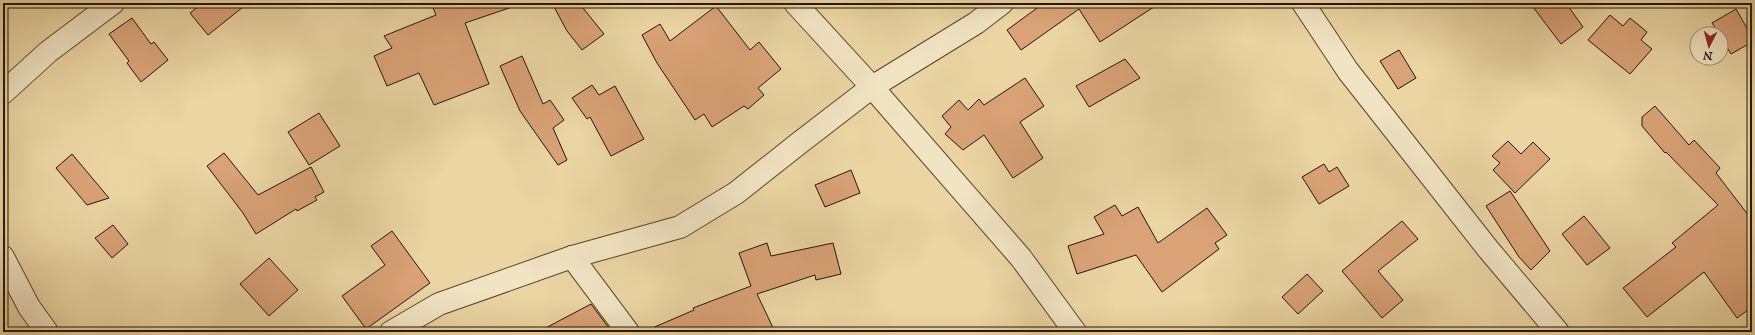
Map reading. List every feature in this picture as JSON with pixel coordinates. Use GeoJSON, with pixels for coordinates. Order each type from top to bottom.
{"type":"FeatureCollection","features":[{"type":"Feature","properties":{"kind":"street"},"geometry":{"type":"LineString","coordinates":[[3,93],[48,52],[113,3]]}},
{"type":"Feature","properties":{"kind":"street"},"geometry":{"type":"LineString","coordinates":[[795,3],[872,88],[1021,258],[1074,332]]}},
{"type":"Feature","properties":{"kind":"street"},"geometry":{"type":"LineString","coordinates":[[391,332],[439,304],[572,257],[680,227],[736,193],[872,88],[976,23],[1002,3]]}},
{"type":"Feature","properties":{"kind":"street"},"geometry":{"type":"LineString","coordinates":[[1303,3],[1348,71],[1488,249],[1558,332]]}},
{"type":"Feature","properties":{"kind":"street"},"geometry":{"type":"LineString","coordinates":[[3,257],[29,307],[47,332]]}},
{"type":"Feature","properties":{"kind":"street"},"geometry":{"type":"LineString","coordinates":[[572,257],[628,332]]}},
{"type":"Feature","properties":{"kind":"building"},"geometry":{"type":"Polygon","coordinates":[[[203,3],[248,3],[208,35],[190,13],[203,3]]]}},
{"type":"Feature","properties":{"kind":"building"},"geometry":{"type":"Polygon","coordinates":[[[431,3],[511,3],[512,7],[465,23],[489,84],[434,105],[419,73],[387,86],[374,56],[392,48],[384,36],[436,15],[431,3]]]}},
{"type":"Feature","properties":{"kind":"building"},"geometry":{"type":"Polygon","coordinates":[[[552,3],[579,3],[604,34],[582,50],[567,31],[552,3]]]}},
{"type":"Feature","properties":{"kind":"building"},"geometry":{"type":"Polygon","coordinates":[[[1044,3],[1160,3],[1100,42],[1079,9],[1021,50],[1007,30],[1044,3]]]}},
{"type":"Feature","properties":{"kind":"building"},"geometry":{"type":"Polygon","coordinates":[[[1530,3],[1566,3],[1583,27],[1561,44],[1530,3]]]}},
{"type":"Feature","properties":{"kind":"building"},"geometry":{"type":"Polygon","coordinates":[[[716,6],[750,50],[759,42],[781,69],[758,88],[764,95],[748,109],[744,106],[712,127],[704,114],[695,120],[657,63],[642,35],[660,24],[670,41],[716,6]]]}},
{"type":"Feature","properties":{"kind":"building"},"geometry":{"type":"Polygon","coordinates":[[[1736,9],[1752,37],[1752,42],[1731,54],[1729,51],[1729,26],[1714,26],[1712,23],[1736,9]]]}},
{"type":"Feature","properties":{"kind":"building"},"geometry":{"type":"Polygon","coordinates":[[[1610,15],[1623,26],[1630,18],[1647,32],[1641,40],[1652,49],[1630,74],[1588,40],[1610,15]]]}},
{"type":"Feature","properties":{"kind":"building"},"geometry":{"type":"Polygon","coordinates":[[[132,18],[151,44],[154,42],[168,60],[141,82],[127,63],[129,61],[109,34],[132,18]]]}},
{"type":"Feature","properties":{"kind":"building"},"geometry":{"type":"Polygon","coordinates":[[[1399,50],[1416,78],[1398,89],[1380,61],[1399,50]]]}},
{"type":"Feature","properties":{"kind":"building"},"geometry":{"type":"Polygon","coordinates":[[[522,56],[543,104],[550,100],[564,120],[553,128],[567,160],[558,165],[520,111],[500,66],[522,56]]]}},
{"type":"Feature","properties":{"kind":"building"},"geometry":{"type":"Polygon","coordinates":[[[1125,59],[1140,78],[1089,107],[1076,86],[1125,59]]]}},
{"type":"Feature","properties":{"kind":"building"},"geometry":{"type":"Polygon","coordinates":[[[1025,78],[1044,106],[1020,122],[1043,158],[1013,178],[984,135],[963,150],[945,134],[951,127],[942,116],[959,100],[968,110],[979,99],[984,105],[1025,78]]]}},
{"type":"Feature","properties":{"kind":"building"},"geometry":{"type":"Polygon","coordinates":[[[592,85],[599,95],[615,86],[644,139],[611,156],[590,117],[587,119],[572,98],[592,85]]]}},
{"type":"Feature","properties":{"kind":"building"},"geometry":{"type":"Polygon","coordinates":[[[1655,106],[1689,145],[1694,140],[1720,168],[1716,173],[1752,220],[1752,307],[1737,318],[1704,272],[1647,317],[1623,288],[1676,247],[1672,243],[1718,205],[1666,152],[1665,153],[1642,126],[1642,117],[1655,106]]]}},
{"type":"Feature","properties":{"kind":"building"},"geometry":{"type":"Polygon","coordinates":[[[319,113],[340,146],[309,165],[288,132],[319,113]]]}},
{"type":"Feature","properties":{"kind":"building"},"geometry":{"type":"Polygon","coordinates":[[[1508,141],[1521,154],[1533,142],[1550,159],[1515,193],[1493,170],[1500,163],[1492,156],[1508,141]]]}},
{"type":"Feature","properties":{"kind":"building"},"geometry":{"type":"Polygon","coordinates":[[[224,153],[258,195],[311,167],[324,192],[315,197],[317,200],[297,211],[296,209],[256,234],[243,213],[207,166],[224,153]]]}},
{"type":"Feature","properties":{"kind":"building"},"geometry":{"type":"Polygon","coordinates":[[[72,154],[109,198],[87,205],[56,168],[72,154]]]}},
{"type":"Feature","properties":{"kind":"building"},"geometry":{"type":"Polygon","coordinates":[[[1324,164],[1329,172],[1337,167],[1349,186],[1319,204],[1302,177],[1324,164]]]}},
{"type":"Feature","properties":{"kind":"building"},"geometry":{"type":"Polygon","coordinates":[[[851,170],[860,193],[825,207],[815,185],[851,170]]]}},
{"type":"Feature","properties":{"kind":"building"},"geometry":{"type":"Polygon","coordinates":[[[1510,191],[1550,251],[1531,270],[1519,257],[1486,206],[1510,191]]]}},
{"type":"Feature","properties":{"kind":"building"},"geometry":{"type":"Polygon","coordinates":[[[1115,205],[1122,216],[1138,207],[1158,243],[1207,208],[1227,235],[1215,243],[1219,249],[1162,292],[1136,255],[1077,274],[1068,246],[1104,234],[1094,217],[1115,205]]]}},
{"type":"Feature","properties":{"kind":"building"},"geometry":{"type":"Polygon","coordinates":[[[1584,216],[1610,248],[1587,265],[1562,234],[1584,216]]]}},
{"type":"Feature","properties":{"kind":"building"},"geometry":{"type":"Polygon","coordinates":[[[1402,221],[1418,239],[1378,271],[1403,300],[1382,318],[1342,271],[1402,221]]]}},
{"type":"Feature","properties":{"kind":"building"},"geometry":{"type":"Polygon","coordinates":[[[113,225],[128,244],[112,258],[95,238],[113,225]]]}},
{"type":"Feature","properties":{"kind":"building"},"geometry":{"type":"Polygon","coordinates":[[[392,231],[430,283],[366,329],[342,296],[385,265],[371,246],[392,231]]]}},
{"type":"Feature","properties":{"kind":"building"},"geometry":{"type":"Polygon","coordinates":[[[767,243],[771,256],[833,243],[841,274],[816,280],[815,275],[757,294],[775,332],[643,332],[694,310],[693,308],[751,286],[739,253],[767,243]]]}},
{"type":"Feature","properties":{"kind":"building"},"geometry":{"type":"Polygon","coordinates":[[[269,258],[298,290],[269,316],[240,284],[269,258]]]}},
{"type":"Feature","properties":{"kind":"building"},"geometry":{"type":"Polygon","coordinates":[[[1307,274],[1323,291],[1298,314],[1282,297],[1307,274]]]}},
{"type":"Feature","properties":{"kind":"building"},"geometry":{"type":"Polygon","coordinates":[[[591,304],[612,332],[538,332],[591,304]]]}}]}
